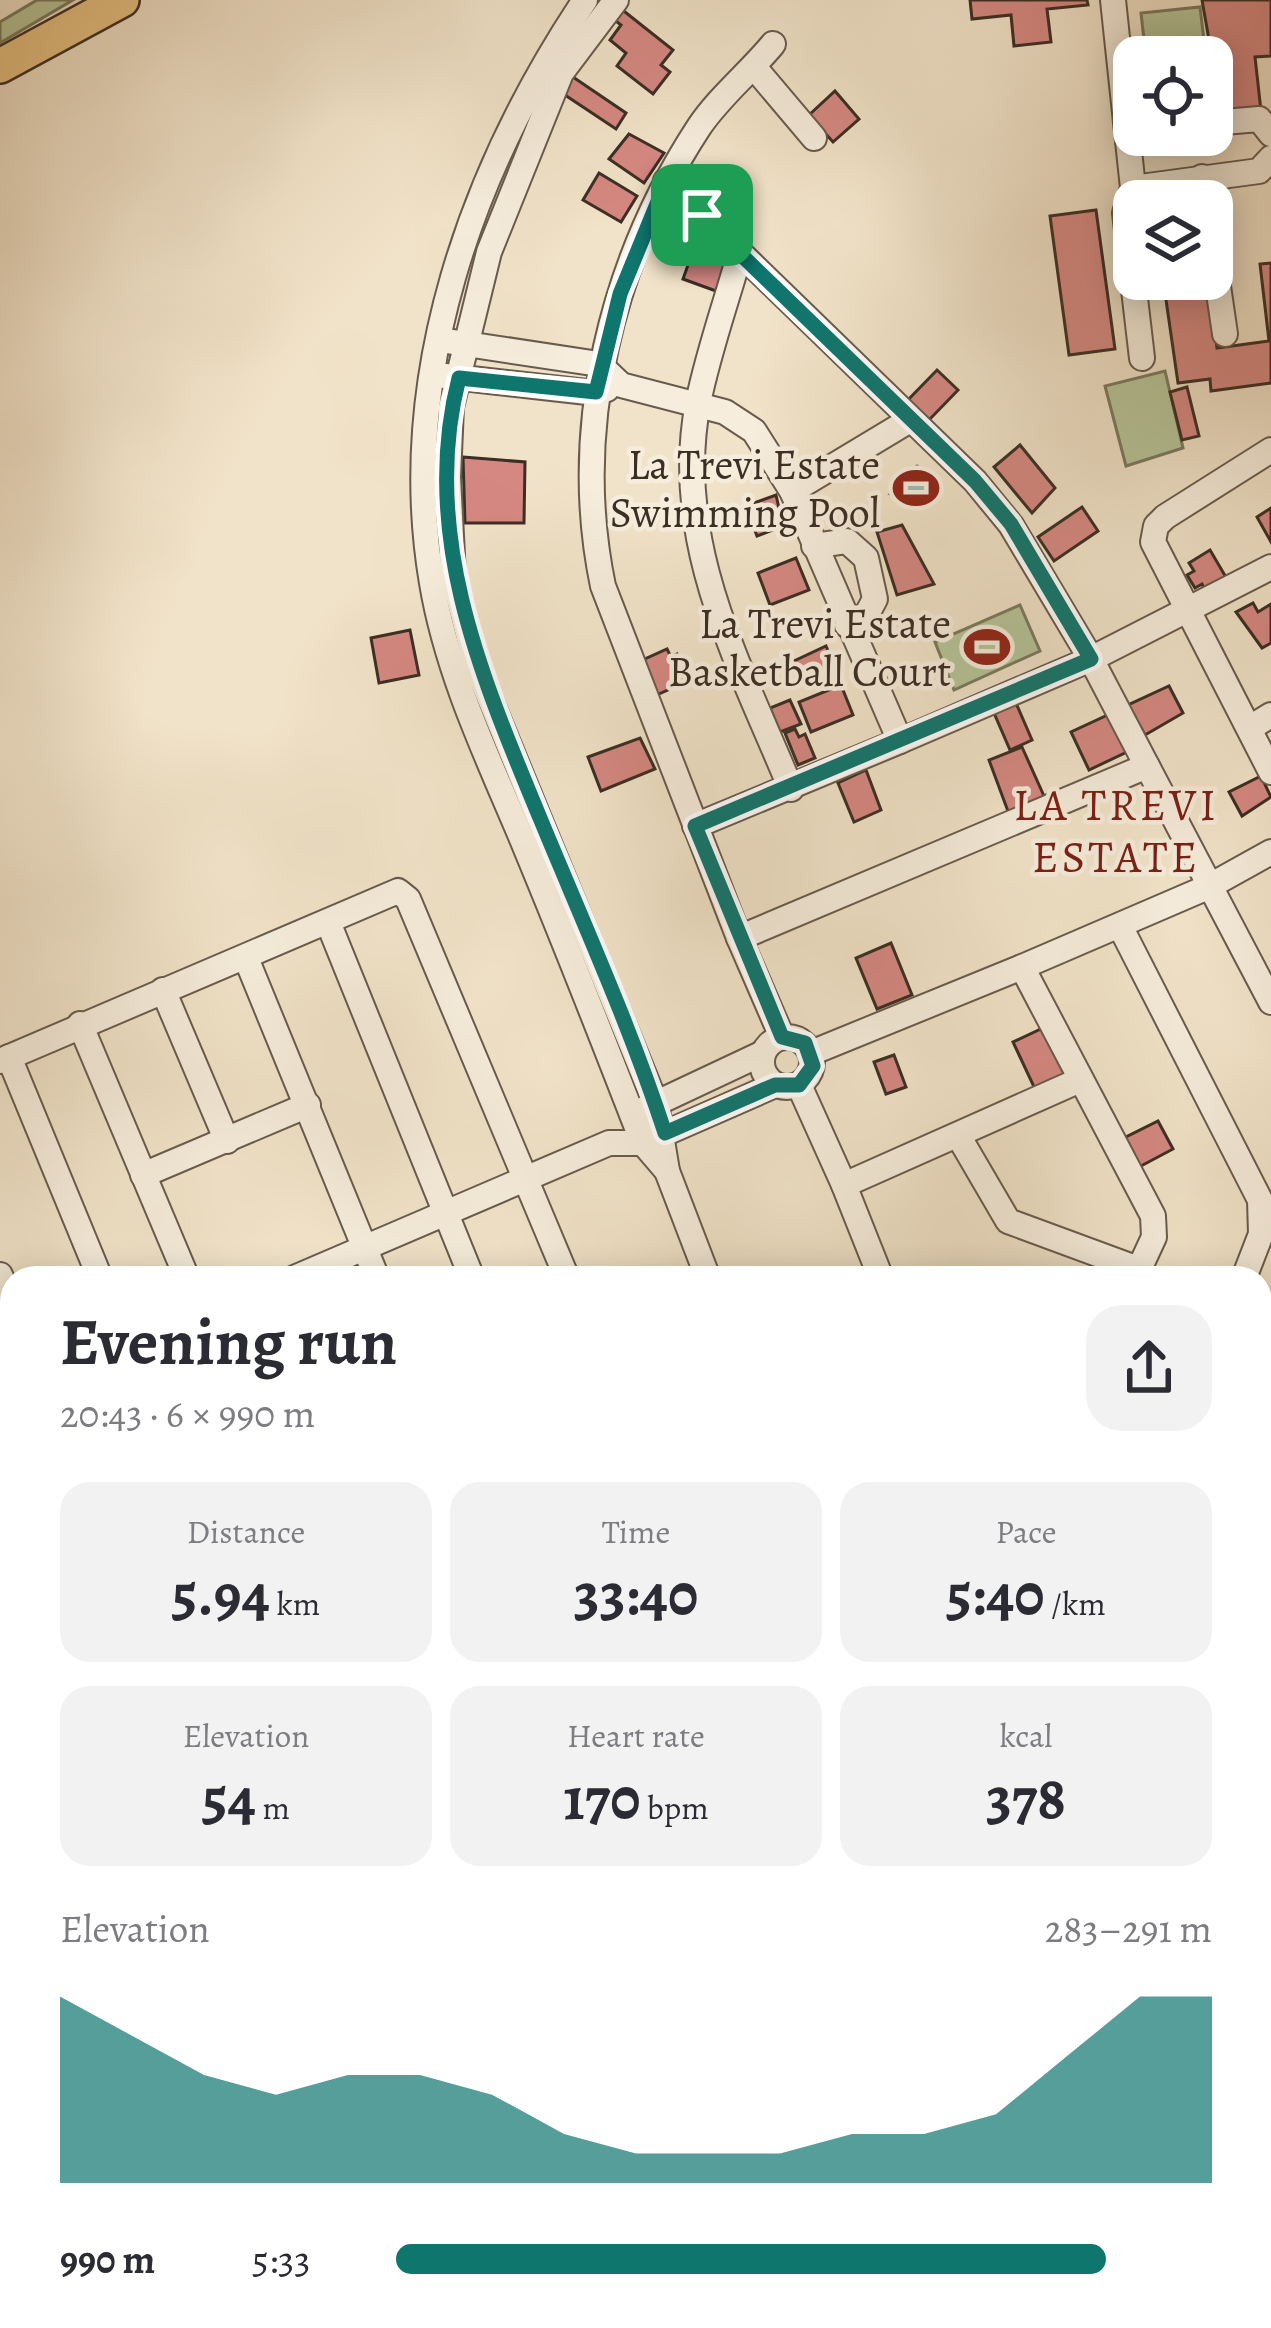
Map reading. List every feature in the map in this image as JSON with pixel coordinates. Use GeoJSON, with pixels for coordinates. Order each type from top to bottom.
{"type":"FeatureCollection","features":[{"type":"Feature","properties":{"kind":"highway"},"geometry":{"type":"LineString","coordinates":[[0,65],[109,0]]}},
{"type":"Feature","properties":{"kind":"highway"},"geometry":{"type":"LineString","coordinates":[[0,65],[122,0]]}},
{"type":"Feature","properties":{"kind":"street"},"geometry":{"type":"LineString","coordinates":[[466,671],[453,575],[448,477],[452,407],[459,378],[453,341],[463,237],[551,51],[585,0]]}},
{"type":"Feature","properties":{"kind":"street"},"geometry":{"type":"LineString","coordinates":[[616,0],[562,73],[453,341],[433,375],[425,411],[423,497],[432,583],[703,1266]]}},
{"type":"Feature","properties":{"kind":"street"},"geometry":{"type":"LineString","coordinates":[[1113,0],[1118,36]]}},
{"type":"Feature","properties":{"kind":"street"},"geometry":{"type":"LineString","coordinates":[[773,44],[703,122],[666,182],[620,294],[599,364],[608,389],[595,548],[603,586],[740,938],[772,1045],[761,1065],[787,1085],[844,1185],[876,1266]]}},
{"type":"Feature","properties":{"kind":"street"},"geometry":{"type":"LineString","coordinates":[[754,67],[814,138]]}},
{"type":"Feature","properties":{"kind":"street"},"geometry":{"type":"LineString","coordinates":[[1233,123],[1267,123]]}},
{"type":"Feature","properties":{"kind":"street"},"geometry":{"type":"LineString","coordinates":[[1232,180],[1259,171],[1271,158]]}},
{"type":"Feature","properties":{"kind":"street"},"geometry":{"type":"LineString","coordinates":[[666,182],[975,481],[1011,524],[1091,659],[1271,1003]]}},
{"type":"Feature","properties":{"kind":"street"},"geometry":{"type":"LineString","coordinates":[[740,253],[698,405],[692,482],[704,580],[791,788]]}},
{"type":"Feature","properties":{"kind":"street"},"geometry":{"type":"LineString","coordinates":[[1135,300],[1142,358]]}},
{"type":"Feature","properties":{"kind":"street"},"geometry":{"type":"LineString","coordinates":[[1220,300],[1225,334]]}},
{"type":"Feature","properties":{"kind":"street"},"geometry":{"type":"LineString","coordinates":[[453,341],[599,364]]}},
{"type":"Feature","properties":{"kind":"street"},"geometry":{"type":"LineString","coordinates":[[433,375],[608,389],[725,412],[754,431],[792,490],[900,741]]}},
{"type":"Feature","properties":{"kind":"street"},"geometry":{"type":"LineString","coordinates":[[792,490],[910,420]]}},
{"type":"Feature","properties":{"kind":"street"},"geometry":{"type":"LineString","coordinates":[[1271,450],[1156,526],[1154,542],[1260,721],[1271,772]]}},
{"type":"Feature","properties":{"kind":"street"},"geometry":{"type":"LineString","coordinates":[[814,546],[847,541],[866,558],[875,599],[866,614],[848,625]]}},
{"type":"Feature","properties":{"kind":"street"},"geometry":{"type":"LineString","coordinates":[[695,826],[1091,659],[1271,567]]}},
{"type":"Feature","properties":{"kind":"street"},"geometry":{"type":"LineString","coordinates":[[740,938],[1147,766]]}},
{"type":"Feature","properties":{"kind":"street"},"geometry":{"type":"LineString","coordinates":[[812,1054],[1120,926],[1208,887],[1271,852]]}},
{"type":"Feature","properties":{"kind":"street"},"geometry":{"type":"LineString","coordinates":[[95,1266],[4,1059],[398,891],[407,899],[562,1266]]}},
{"type":"Feature","properties":{"kind":"street"},"geometry":{"type":"LineString","coordinates":[[328,922],[467,1266]]}},
{"type":"Feature","properties":{"kind":"street"},"geometry":{"type":"LineString","coordinates":[[1120,926],[1260,1200],[1261,1234],[1249,1266]]}},
{"type":"Feature","properties":{"kind":"street"},"geometry":{"type":"LineString","coordinates":[[246,958],[372,1266]]}},
{"type":"Feature","properties":{"kind":"street"},"geometry":{"type":"LineString","coordinates":[[1022,967],[1153,1216],[1154,1237],[1140,1266]]}},
{"type":"Feature","properties":{"kind":"street"},"geometry":{"type":"LineString","coordinates":[[163,990],[227,1141]]}},
{"type":"Feature","properties":{"kind":"street"},"geometry":{"type":"LineString","coordinates":[[80,1024],[182,1266]]}},
{"type":"Feature","properties":{"kind":"street"},"geometry":{"type":"LineString","coordinates":[[322,1266],[609,1143],[654,1138],[808,1078],[812,1054],[805,1043],[772,1045],[644,1109],[609,1143]]}},
{"type":"Feature","properties":{"kind":"street"},"geometry":{"type":"LineString","coordinates":[[844,1185],[1080,1080]]}},
{"type":"Feature","properties":{"kind":"street"},"geometry":{"type":"LineString","coordinates":[[143,1175],[308,1106]]}},
{"type":"Feature","properties":{"kind":"street"},"geometry":{"type":"LineString","coordinates":[[959,1137],[1008,1221],[1120,1266]]}},
{"type":"Feature","properties":{"kind":"green space"},"geometry":{"type":"Polygon","coordinates":[[[37,0],[73,0],[0,43],[0,22],[37,0]]]}},
{"type":"Feature","properties":{"kind":"green space"},"geometry":{"type":"Polygon","coordinates":[[[1200,7],[1203,36],[1144,36],[1141,13],[1200,7]]]}},
{"type":"Feature","properties":{"kind":"green space"},"geometry":{"type":"Polygon","coordinates":[[[1165,371],[1183,448],[1126,466],[1105,386],[1165,371]]]}},
{"type":"Feature","properties":{"kind":"green space","name":"La Trevi Estate Basketball Court"},"geometry":{"type":"Polygon","coordinates":[[[1020,605],[1040,651],[954,690],[935,642],[1020,605]]]}},
{"type":"Feature","properties":{"kind":"water","name":"La Trevi Estate Swimming Pool"},"geometry":{"type":"Polygon","coordinates":[[[917,466],[941,487],[922,508],[890,494],[917,466]]]}},
{"type":"Feature","properties":{"kind":"building"},"geometry":{"type":"Polygon","coordinates":[[[970,0],[1087,0],[1088,5],[1047,9],[1051,42],[1014,46],[1011,15],[972,19],[970,0]]]}},
{"type":"Feature","properties":{"kind":"building"},"geometry":{"type":"Polygon","coordinates":[[[1202,0],[1271,0],[1271,56],[1255,57],[1261,111],[1233,114],[1233,36],[1208,36],[1202,0]]]}},
{"type":"Feature","properties":{"kind":"building"},"geometry":{"type":"Polygon","coordinates":[[[620,8],[673,50],[661,65],[670,72],[653,94],[617,66],[626,53],[610,40],[621,25],[612,18],[620,8]]]}},
{"type":"Feature","properties":{"kind":"building"},"geometry":{"type":"Polygon","coordinates":[[[570,75],[626,113],[616,129],[559,91],[570,75]]]}},
{"type":"Feature","properties":{"kind":"building"},"geometry":{"type":"Polygon","coordinates":[[[835,91],[859,119],[833,142],[809,115],[835,91]]]}},
{"type":"Feature","properties":{"kind":"building"},"geometry":{"type":"Polygon","coordinates":[[[629,134],[664,153],[644,183],[609,159],[629,134]]]}},
{"type":"Feature","properties":{"kind":"building"},"geometry":{"type":"Polygon","coordinates":[[[599,173],[637,196],[621,222],[583,200],[599,173]]]}},
{"type":"Feature","properties":{"kind":"building"},"geometry":{"type":"Polygon","coordinates":[[[1096,210],[1115,349],[1069,355],[1050,216],[1096,210]]]}},
{"type":"Feature","properties":{"kind":"building"},"geometry":{"type":"Polygon","coordinates":[[[693,251],[726,263],[716,291],[683,279],[693,251]]]}},
{"type":"Feature","properties":{"kind":"building"},"geometry":{"type":"Polygon","coordinates":[[[1271,263],[1271,383],[1211,391],[1210,379],[1178,383],[1166,300],[1211,300],[1217,348],[1269,341],[1260,264],[1271,263]]]}},
{"type":"Feature","properties":{"kind":"building"},"geometry":{"type":"Polygon","coordinates":[[[937,370],[958,390],[929,420],[907,401],[937,370]]]}},
{"type":"Feature","properties":{"kind":"building"},"geometry":{"type":"Polygon","coordinates":[[[1187,387],[1199,436],[1182,440],[1170,392],[1187,387]]]}},
{"type":"Feature","properties":{"kind":"building"},"geometry":{"type":"Polygon","coordinates":[[[1020,445],[1055,488],[1032,513],[994,467],[1020,445]]]}},
{"type":"Feature","properties":{"kind":"building"},"geometry":{"type":"Polygon","coordinates":[[[463,457],[525,462],[524,523],[465,523],[463,457]]]}},
{"type":"Feature","properties":{"kind":"building"},"geometry":{"type":"Polygon","coordinates":[[[776,495],[783,526],[757,536],[746,506],[776,495]]]}},
{"type":"Feature","properties":{"kind":"building"},"geometry":{"type":"Polygon","coordinates":[[[1082,507],[1098,531],[1054,561],[1038,537],[1082,507]]]}},
{"type":"Feature","properties":{"kind":"building"},"geometry":{"type":"Polygon","coordinates":[[[1271,508],[1271,542],[1257,517],[1271,508]]]}},
{"type":"Feature","properties":{"kind":"building"},"geometry":{"type":"Polygon","coordinates":[[[902,525],[934,584],[897,595],[877,532],[902,525]]]}},
{"type":"Feature","properties":{"kind":"building"},"geometry":{"type":"Polygon","coordinates":[[[1210,550],[1227,579],[1206,592],[1202,584],[1195,588],[1187,575],[1194,571],[1189,563],[1210,550]]]}},
{"type":"Feature","properties":{"kind":"building"},"geometry":{"type":"Polygon","coordinates":[[[796,558],[809,590],[770,605],[758,573],[796,558]]]}},
{"type":"Feature","properties":{"kind":"building"},"geometry":{"type":"Polygon","coordinates":[[[1253,603],[1258,612],[1271,604],[1271,643],[1262,648],[1236,612],[1253,603]]]}},
{"type":"Feature","properties":{"kind":"building"},"geometry":{"type":"Polygon","coordinates":[[[410,630],[419,675],[379,683],[371,638],[410,630]]]}},
{"type":"Feature","properties":{"kind":"building"},"geometry":{"type":"Polygon","coordinates":[[[826,646],[835,666],[802,680],[794,661],[826,646]]]}},
{"type":"Feature","properties":{"kind":"building"},"geometry":{"type":"Polygon","coordinates":[[[667,649],[671,657],[677,654],[688,681],[652,697],[636,663],[667,649]]]}},
{"type":"Feature","properties":{"kind":"building"},"geometry":{"type":"Polygon","coordinates":[[[841,685],[853,715],[811,732],[799,702],[841,685]]]}},
{"type":"Feature","properties":{"kind":"building"},"geometry":{"type":"Polygon","coordinates":[[[1169,686],[1183,713],[1145,735],[1128,705],[1169,686]]]}},
{"type":"Feature","properties":{"kind":"building"},"geometry":{"type":"Polygon","coordinates":[[[790,700],[801,724],[780,732],[770,708],[790,700]]]}},
{"type":"Feature","properties":{"kind":"building"},"geometry":{"type":"Polygon","coordinates":[[[1016,703],[1032,740],[1010,750],[994,713],[1016,703]]]}},
{"type":"Feature","properties":{"kind":"building"},"geometry":{"type":"Polygon","coordinates":[[[1112,713],[1129,751],[1089,770],[1071,732],[1112,713]]]}},
{"type":"Feature","properties":{"kind":"building"},"geometry":{"type":"Polygon","coordinates":[[[795,729],[799,737],[805,734],[815,758],[798,765],[785,733],[795,729]]]}},
{"type":"Feature","properties":{"kind":"building"},"geometry":{"type":"Polygon","coordinates":[[[640,738],[655,769],[601,791],[588,757],[640,738]]]}},
{"type":"Feature","properties":{"kind":"building"},"geometry":{"type":"Polygon","coordinates":[[[1022,747],[1044,796],[1009,814],[989,760],[1022,747]]]}},
{"type":"Feature","properties":{"kind":"building"},"geometry":{"type":"Polygon","coordinates":[[[866,770],[881,810],[854,822],[838,783],[866,770]]]}},
{"type":"Feature","properties":{"kind":"building"},"geometry":{"type":"Polygon","coordinates":[[[1261,776],[1271,797],[1242,816],[1229,792],[1261,776]]]}},
{"type":"Feature","properties":{"kind":"building"},"geometry":{"type":"Polygon","coordinates":[[[891,943],[912,995],[877,1009],[856,958],[891,943]]]}},
{"type":"Feature","properties":{"kind":"building"},"geometry":{"type":"Polygon","coordinates":[[[1043,1028],[1065,1075],[1035,1089],[1013,1042],[1043,1028]]]}},
{"type":"Feature","properties":{"kind":"building"},"geometry":{"type":"Polygon","coordinates":[[[894,1055],[906,1087],[886,1094],[874,1062],[894,1055]]]}},
{"type":"Feature","properties":{"kind":"building"},"geometry":{"type":"Polygon","coordinates":[[[1158,1121],[1173,1149],[1139,1167],[1124,1138],[1158,1121]]]}},
{"type":"Feature","properties":{"kind":"place","name":"La Trevi Estate Swimming Pool"},"geometry":{"type":"Point","coordinates":[916,488]}},
{"type":"Feature","properties":{"kind":"place","name":"La Trevi Estate Basketball Court"},"geometry":{"type":"Point","coordinates":[987,647]}},
{"type":"Feature","properties":{"kind":"district","name":"LA TREVI ESTATE"},"geometry":{"type":"Point","coordinates":[1116,831]}},
{"type":"Feature","properties":{"kind":"route"},"geometry":{"type":"LineString","coordinates":[[666,182],[702,215],[975,481],[1011,524],[1091,659],[695,826],[782,1037],[805,1043],[813,1066],[799,1085],[775,1085],[665,1133],[476,665],[453,575],[448,477],[452,407],[459,378],[596,392],[599,364],[620,294],[666,182]]}}]}
